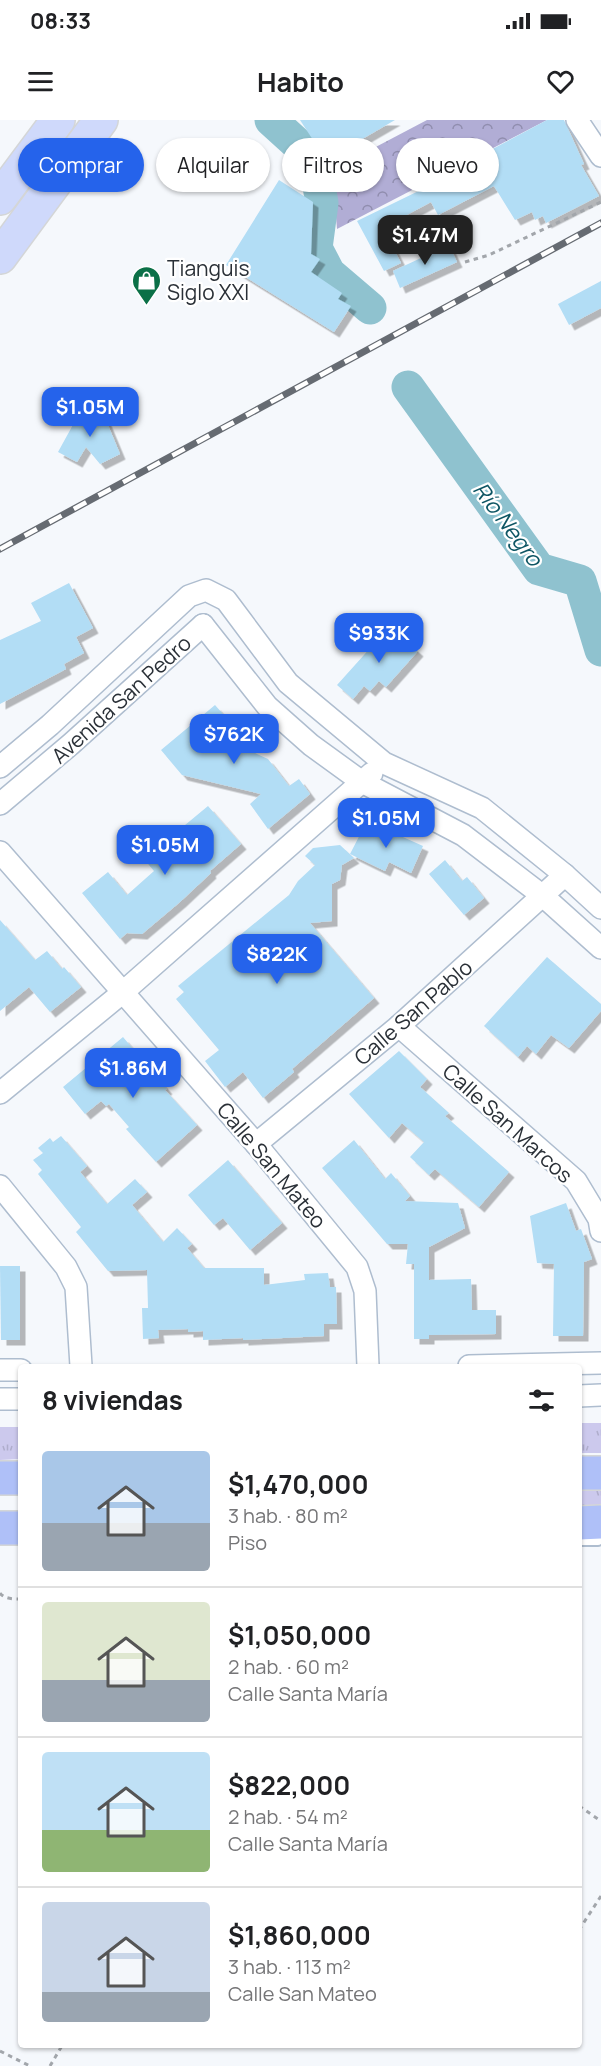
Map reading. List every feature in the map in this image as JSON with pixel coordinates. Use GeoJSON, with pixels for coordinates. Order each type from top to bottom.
{"type":"FeatureCollection","features":[{"type":"Feature","properties":{"kind":"highway"},"geometry":{"type":"LineString","coordinates":[[582,1473],[601,1473]]}},
{"type":"Feature","properties":{"kind":"highway"},"geometry":{"type":"LineString","coordinates":[[0,1478],[18,1478]]}},
{"type":"Feature","properties":{"kind":"highway"},"geometry":{"type":"LineString","coordinates":[[582,1523],[601,1522]]}},
{"type":"Feature","properties":{"kind":"highway"},"geometry":{"type":"LineString","coordinates":[[0,1528],[18,1528]]}},
{"type":"Feature","properties":{"kind":"main road"},"geometry":{"type":"LineString","coordinates":[[0,198],[58,120]]}},
{"type":"Feature","properties":{"kind":"main road"},"geometry":{"type":"LineString","coordinates":[[0,257],[101,120]]}},
{"type":"Feature","properties":{"kind":"street"},"geometry":{"type":"LineString","coordinates":[[577,120],[601,156]]}},
{"type":"Feature","properties":{"kind":"street"},"geometry":{"type":"LineString","coordinates":[[203,625],[206,590],[226,600],[288,683],[384,763],[482,808],[601,908]]}},
{"type":"Feature","properties":{"kind":"street","name":"Avenida San Pedro"},"geometry":{"type":"LineString","coordinates":[[0,767],[189,596],[206,590]]}},
{"type":"Feature","properties":{"kind":"street","name":"Avenida San Pedro"},"geometry":{"type":"LineString","coordinates":[[0,804],[71,744],[203,625],[267,706],[311,745],[362,782],[463,835],[543,896],[601,948]]}},
{"type":"Feature","properties":{"kind":"street"},"geometry":{"type":"LineString","coordinates":[[0,1093],[122,993],[384,763]]}},
{"type":"Feature","properties":{"kind":"street","name":"Calle San Mateo"},"geometry":{"type":"LineString","coordinates":[[0,852],[256,1144],[357,1267],[365,1291],[368,1364]]}},
{"type":"Feature","properties":{"kind":"street","name":"Calle San Pablo"},"geometry":{"type":"LineString","coordinates":[[256,1144],[399,1026],[565,876]]}},
{"type":"Feature","properties":{"kind":"street","name":"Calle San Marcos"},"geometry":{"type":"LineString","coordinates":[[399,1026],[576,1181],[599,1219],[601,1231]]}},
{"type":"Feature","properties":{"kind":"street"},"geometry":{"type":"LineString","coordinates":[[0,1186],[66,1267],[76,1287],[81,1364]]}},
{"type":"Feature","properties":{"kind":"street"},"geometry":{"type":"LineString","coordinates":[[582,1364],[601,1364]]}},
{"type":"Feature","properties":{"kind":"street"},"geometry":{"type":"LineString","coordinates":[[0,1370],[18,1370]]}},
{"type":"Feature","properties":{"kind":"street"},"geometry":{"type":"LineString","coordinates":[[582,1395],[601,1395]]}},
{"type":"Feature","properties":{"kind":"street"},"geometry":{"type":"LineString","coordinates":[[0,1399],[18,1400]]}},
{"type":"Feature","properties":{"kind":"lane"},"geometry":{"type":"LineString","coordinates":[[582,1540],[598,1540],[601,1537]]}},
{"type":"Feature","properties":{"kind":"path"},"geometry":{"type":"LineString","coordinates":[[465,262],[489,255],[601,202]]}},
{"type":"Feature","properties":{"kind":"path"},"geometry":{"type":"LineString","coordinates":[[0,1593],[2,1596],[18,1599]]}},
{"type":"Feature","properties":{"kind":"path"},"geometry":{"type":"LineString","coordinates":[[582,1808],[601,1821]]}},
{"type":"Feature","properties":{"kind":"path"},"geometry":{"type":"LineString","coordinates":[[582,1925],[601,1896]]}},
{"type":"Feature","properties":{"kind":"path"},"geometry":{"type":"LineString","coordinates":[[50,2066],[61,2048]]}},
{"type":"Feature","properties":{"kind":"path"},"geometry":{"type":"LineString","coordinates":[[0,2051],[30,2066]]}},
{"type":"Feature","properties":{"kind":"green space"},"geometry":{"type":"Polygon","coordinates":[[[427,120],[547,120],[499,145],[499,138],[396,138],[396,192],[408,192],[337,229],[334,192],[384,192],[384,143],[427,120]]]}},
{"type":"Feature","properties":{"kind":"green space"},"geometry":{"type":"Polygon","coordinates":[[[582,1423],[601,1423],[601,1453],[582,1453],[582,1423]]]}},
{"type":"Feature","properties":{"kind":"green space"},"geometry":{"type":"Polygon","coordinates":[[[0,1427],[18,1427],[18,1459],[0,1460],[0,1427]]]}},
{"type":"Feature","properties":{"kind":"green space"},"geometry":{"type":"Polygon","coordinates":[[[582,1484],[601,1484],[601,1511],[582,1511],[582,1484]]]}},
{"type":"Feature","properties":{"kind":"building"},"geometry":{"type":"Polygon","coordinates":[[[300,120],[395,120],[364,138],[312,138],[300,120]]]}},
{"type":"Feature","properties":{"kind":"building"},"geometry":{"type":"Polygon","coordinates":[[[547,120],[564,120],[584,164],[581,165],[599,196],[546,223],[543,216],[535,220],[532,212],[515,220],[498,192],[499,145],[547,120]]]}},
{"type":"Feature","properties":{"kind":"building"},"geometry":{"type":"Polygon","coordinates":[[[279,180],[282,182],[282,192],[298,192],[313,202],[311,254],[320,259],[311,272],[342,293],[338,299],[351,306],[334,332],[226,265],[279,180]]]}},
{"type":"Feature","properties":{"kind":"building"},"geometry":{"type":"Polygon","coordinates":[[[417,192],[482,192],[438,215],[431,202],[388,225],[391,231],[386,234],[401,263],[384,271],[357,221],[417,192]]]}},
{"type":"Feature","properties":{"kind":"building"},"geometry":{"type":"Polygon","coordinates":[[[449,245],[457,262],[400,288],[393,271],[449,245]]]}},
{"type":"Feature","properties":{"kind":"building"},"geometry":{"type":"Polygon","coordinates":[[[601,281],[601,308],[569,325],[558,304],[601,281]]]}},
{"type":"Feature","properties":{"kind":"building"},"geometry":{"type":"Polygon","coordinates":[[[89,405],[105,418],[120,454],[100,464],[86,447],[77,462],[58,452],[80,412],[83,415],[89,405]]]}},
{"type":"Feature","properties":{"kind":"building"},"geometry":{"type":"Polygon","coordinates":[[[69,583],[93,628],[76,637],[84,653],[64,664],[66,669],[0,704],[0,640],[41,621],[31,603],[69,583]]]}},
{"type":"Feature","properties":{"kind":"building"},"geometry":{"type":"Polygon","coordinates":[[[390,626],[418,651],[386,687],[379,681],[370,691],[364,686],[353,699],[337,685],[390,626]]]}},
{"type":"Feature","properties":{"kind":"building"},"geometry":{"type":"Polygon","coordinates":[[[215,705],[238,731],[246,724],[259,740],[248,750],[268,759],[289,786],[299,779],[310,794],[268,829],[250,804],[261,794],[182,775],[161,750],[215,705]]]}},
{"type":"Feature","properties":{"kind":"building"},"geometry":{"type":"Polygon","coordinates":[[[208,806],[241,844],[180,902],[142,934],[127,933],[120,939],[82,893],[108,872],[127,895],[154,871],[144,859],[208,806]]]}},
{"type":"Feature","properties":{"kind":"building"},"geometry":{"type":"Polygon","coordinates":[[[367,821],[423,846],[411,873],[389,862],[385,871],[350,854],[367,821]]]}},
{"type":"Feature","properties":{"kind":"building"},"geometry":{"type":"Polygon","coordinates":[[[340,845],[354,858],[342,865],[340,880],[332,884],[332,921],[310,923],[374,998],[292,1069],[294,1072],[263,1098],[243,1072],[225,1087],[205,1061],[219,1050],[176,999],[184,992],[178,986],[289,895],[298,881],[315,865],[305,856],[313,848],[340,845]]]}},
{"type":"Feature","properties":{"kind":"building"},"geometry":{"type":"Polygon","coordinates":[[[445,860],[462,881],[467,877],[484,898],[464,915],[429,874],[445,860]]]}},
{"type":"Feature","properties":{"kind":"building"},"geometry":{"type":"Polygon","coordinates":[[[0,920],[35,960],[47,951],[81,987],[50,1012],[29,987],[0,1011],[0,920]]]}},
{"type":"Feature","properties":{"kind":"building"},"geometry":{"type":"Polygon","coordinates":[[[547,957],[601,1004],[601,1011],[569,1048],[551,1035],[536,1054],[527,1046],[518,1057],[484,1026],[547,957]]]}},
{"type":"Feature","properties":{"kind":"building"},"geometry":{"type":"Polygon","coordinates":[[[123,1037],[167,1089],[165,1090],[197,1125],[156,1162],[126,1129],[129,1127],[109,1104],[106,1106],[101,1101],[85,1114],[63,1087],[123,1037]]]}},
{"type":"Feature","properties":{"kind":"building"},"geometry":{"type":"Polygon","coordinates":[[[399,1051],[427,1079],[420,1087],[449,1113],[445,1116],[509,1172],[479,1207],[435,1169],[429,1175],[410,1157],[424,1142],[402,1123],[389,1138],[349,1094],[399,1051]]]}},
{"type":"Feature","properties":{"kind":"building"},"geometry":{"type":"Polygon","coordinates":[[[61,1136],[87,1166],[80,1172],[107,1204],[135,1179],[147,1192],[132,1205],[163,1242],[177,1228],[192,1244],[187,1248],[204,1268],[264,1268],[264,1285],[305,1280],[304,1274],[328,1273],[330,1287],[336,1287],[337,1324],[324,1324],[324,1336],[203,1340],[203,1331],[188,1332],[188,1329],[158,1330],[159,1338],[143,1339],[142,1308],[148,1308],[147,1270],[108,1271],[76,1232],[81,1227],[38,1174],[42,1170],[33,1160],[43,1153],[38,1148],[50,1138],[53,1142],[61,1136]]]}},
{"type":"Feature","properties":{"kind":"building"},"geometry":{"type":"Polygon","coordinates":[[[354,1140],[385,1179],[391,1173],[410,1196],[405,1201],[458,1203],[465,1228],[429,1247],[429,1280],[471,1279],[472,1310],[496,1310],[496,1334],[429,1335],[429,1339],[414,1339],[414,1264],[406,1264],[408,1244],[387,1244],[322,1168],[354,1140]]]}},
{"type":"Feature","properties":{"kind":"building"},"geometry":{"type":"Polygon","coordinates":[[[228,1160],[282,1223],[250,1250],[223,1218],[214,1225],[188,1195],[228,1160]]]}},
{"type":"Feature","properties":{"kind":"building"},"geometry":{"type":"Polygon","coordinates":[[[566,1203],[576,1231],[581,1229],[592,1259],[584,1262],[583,1336],[553,1336],[554,1264],[537,1263],[530,1216],[566,1203]]]}},
{"type":"Feature","properties":{"kind":"building"},"geometry":{"type":"Polygon","coordinates":[[[0,1266],[20,1266],[20,1340],[1,1340],[0,1266]]]}},
{"type":"Feature","properties":{"kind":"waterway","name":"Río Negro"},"geometry":{"type":"LineString","coordinates":[[271,120],[314,159],[322,203],[316,248],[329,273],[370,308]]}},
{"type":"Feature","properties":{"kind":"waterway","name":"Río Negro"},"geometry":{"type":"LineString","coordinates":[[408,387],[539,569],[580,581],[601,650]]}},
{"type":"Feature","properties":{"kind":"railway"},"geometry":{"type":"LineString","coordinates":[[0,549],[601,223]]}},
{"type":"Feature","properties":{"kind":"place","name":"Tianguis Siglo XXI"},"geometry":{"type":"Point","coordinates":[146,306]}}]}
